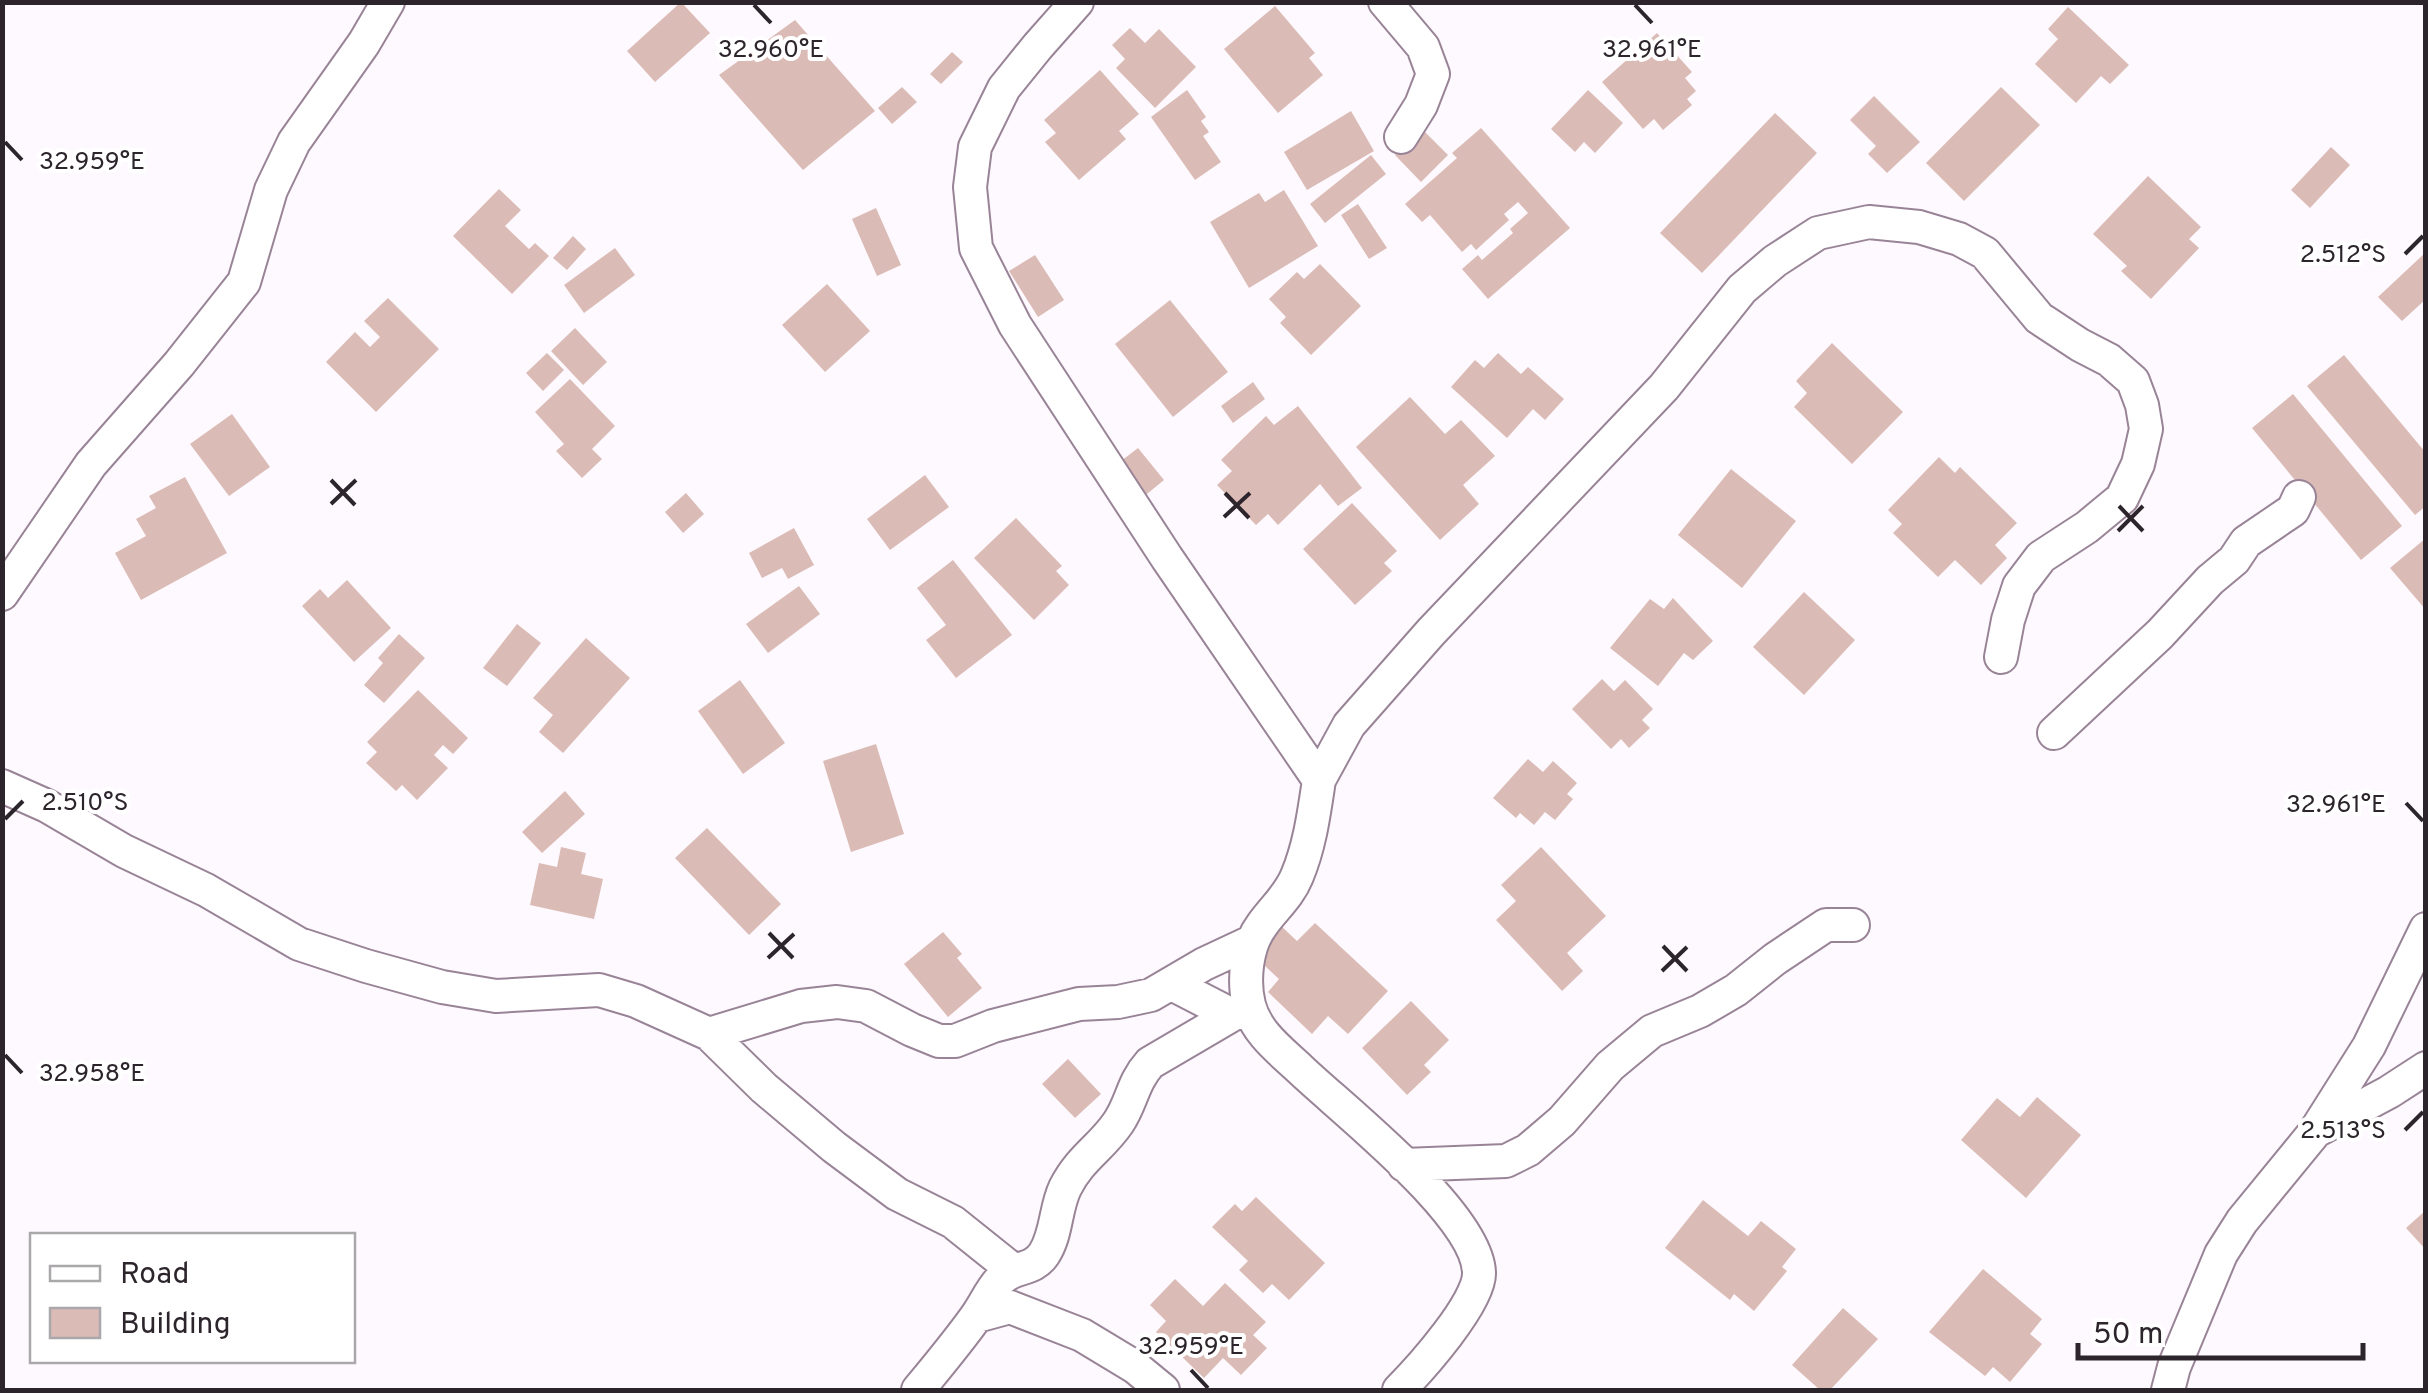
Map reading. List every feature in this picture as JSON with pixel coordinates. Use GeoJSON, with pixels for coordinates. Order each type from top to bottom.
{"type":"FeatureCollection","features":[{"type":"Feature","properties":{"kind":"street"},"geometry":{"type":"LineString","coordinates":[[2,594],[91,464],[244,282],[272,190],[294,142],[388,2]]}},
{"type":"Feature","properties":{"kind":"street"},"geometry":{"type":"LineString","coordinates":[[1077,2],[1004,88],[975,146],[970,187],[976,248],[1015,325],[1318,780]]}},
{"type":"Feature","properties":{"kind":"street"},"geometry":{"type":"LineString","coordinates":[[1385,2],[1423,47],[1434,74],[1401,137]]}},
{"type":"Feature","properties":{"kind":"street"},"geometry":{"type":"LineString","coordinates":[[1241,1010],[1251,942],[1296,879],[1311,836],[1318,780],[1349,725],[1431,632],[1664,387],[1742,289],[1818,233],[1868,222],[1919,227],[1959,239],[1985,253],[2039,318],[2110,360],[2133,381],[2146,429],[2138,464],[2122,498],[2087,527],[2040,557],[2020,586],[2008,620],[2002,657]]}},
{"type":"Feature","properties":{"kind":"street"},"geometry":{"type":"LineString","coordinates":[[2054,733],[2160,634],[2234,560],[2246,542],[2293,510],[2299,497]]}},
{"type":"Feature","properties":{"kind":"street"},"geometry":{"type":"LineString","coordinates":[[2,786],[206,890],[300,944],[442,987],[496,996],[598,990],[636,1001],[709,1034],[764,1088],[834,1147],[897,1194],[953,1222],[1013,1270]]}},
{"type":"Feature","properties":{"kind":"street"},"geometry":{"type":"LineString","coordinates":[[1404,1165],[1506,1161],[1528,1150],[1562,1121],[1610,1066],[1652,1031],[1700,1012],[1826,925],[1854,925]]}},
{"type":"Feature","properties":{"kind":"street"},"geometry":{"type":"LineString","coordinates":[[2168,1390],[2221,1254],[2242,1221],[2314,1132],[2368,1046],[2426,928]]}},
{"type":"Feature","properties":{"kind":"street"},"geometry":{"type":"LineString","coordinates":[[709,1034],[801,1006],[837,1002],[866,1006],[939,1041],[955,1041],[994,1026],[1079,1004],[1150,995],[1251,942]]}},
{"type":"Feature","properties":{"kind":"street"},"geometry":{"type":"LineString","coordinates":[[1172,984],[1241,1010],[1457,1220],[1474,1252],[1479,1273],[1475,1292],[1432,1356],[1399,1390]]}},
{"type":"Feature","properties":{"kind":"street"},"geometry":{"type":"LineString","coordinates":[[918,1390],[977,1316],[1000,1280],[1013,1270],[1030,1268],[1043,1256],[1066,1186],[1082,1159],[1118,1124],[1138,1077],[1150,1063],[1241,1010]]}},
{"type":"Feature","properties":{"kind":"street"},"geometry":{"type":"LineString","coordinates":[[2314,1132],[2426,1068]]}},
{"type":"Feature","properties":{"kind":"street"},"geometry":{"type":"LineString","coordinates":[[977,1316],[1010,1307],[1082,1335],[1136,1366],[1164,1390]]}},
{"type":"Feature","properties":{"kind":"building"},"geometry":{"type":"Polygon","coordinates":[[[681,2],[710,33],[655,82],[627,51],[681,2]]]}},
{"type":"Feature","properties":{"kind":"building"},"geometry":{"type":"Polygon","coordinates":[[[1275,6],[1315,53],[1309,58],[1323,75],[1278,113],[1224,49],[1275,6]]]}},
{"type":"Feature","properties":{"kind":"building"},"geometry":{"type":"Polygon","coordinates":[[[2068,7],[2129,65],[2110,84],[2101,76],[2076,103],[2035,64],[2058,39],[2048,29],[2068,7]]]}},
{"type":"Feature","properties":{"kind":"building"},"geometry":{"type":"Polygon","coordinates":[[[795,20],[875,111],[803,170],[719,75],[795,20]]]}},
{"type":"Feature","properties":{"kind":"building"},"geometry":{"type":"Polygon","coordinates":[[[1130,28],[1145,43],[1159,29],[1196,67],[1155,108],[1116,68],[1125,59],[1112,45],[1130,28]]]}},
{"type":"Feature","properties":{"kind":"building"},"geometry":{"type":"Polygon","coordinates":[[[1657,33],[1692,72],[1685,78],[1696,91],[1687,99],[1692,105],[1663,130],[1654,119],[1643,129],[1602,82],[1657,33]]]}},
{"type":"Feature","properties":{"kind":"building"},"geometry":{"type":"Polygon","coordinates":[[[952,52],[963,62],[941,84],[930,74],[952,52]]]}},
{"type":"Feature","properties":{"kind":"building"},"geometry":{"type":"Polygon","coordinates":[[[1100,70],[1139,114],[1119,131],[1126,139],[1079,180],[1045,142],[1056,133],[1044,120],[1100,70]]]}},
{"type":"Feature","properties":{"kind":"building"},"geometry":{"type":"Polygon","coordinates":[[[902,87],[917,102],[892,124],[878,108],[902,87]]]}},
{"type":"Feature","properties":{"kind":"building"},"geometry":{"type":"Polygon","coordinates":[[[2001,87],[2040,125],[1964,201],[1926,163],[2001,87]]]}},
{"type":"Feature","properties":{"kind":"building"},"geometry":{"type":"Polygon","coordinates":[[[1187,90],[1206,117],[1201,121],[1209,132],[1203,136],[1221,162],[1195,180],[1151,117],[1187,90]]]}},
{"type":"Feature","properties":{"kind":"building"},"geometry":{"type":"Polygon","coordinates":[[[1588,90],[1623,123],[1595,153],[1584,142],[1575,152],[1551,129],[1588,90]]]}},
{"type":"Feature","properties":{"kind":"building"},"geometry":{"type":"Polygon","coordinates":[[[1874,96],[1920,142],[1887,173],[1868,154],[1876,146],[1850,120],[1874,96]]]}},
{"type":"Feature","properties":{"kind":"building"},"geometry":{"type":"Polygon","coordinates":[[[1351,111],[1374,151],[1307,190],[1284,152],[1351,111]]]}},
{"type":"Feature","properties":{"kind":"building"},"geometry":{"type":"Polygon","coordinates":[[[1775,113],[1817,153],[1702,273],[1660,233],[1775,113]]]}},
{"type":"Feature","properties":{"kind":"building"},"geometry":{"type":"Polygon","coordinates":[[[1481,128],[1570,228],[1488,299],[1462,269],[1478,255],[1482,260],[1513,233],[1510,229],[1528,213],[1518,202],[1504,214],[1509,220],[1476,250],[1471,244],[1462,252],[1430,215],[1422,222],[1405,204],[1457,158],[1452,153],[1481,128]]]}},
{"type":"Feature","properties":{"kind":"building"},"geometry":{"type":"Polygon","coordinates":[[[1422,129],[1448,155],[1421,182],[1395,155],[1422,129]]]}},
{"type":"Feature","properties":{"kind":"building"},"geometry":{"type":"Polygon","coordinates":[[[2331,147],[2350,165],[2310,208],[2291,190],[2331,147]]]}},
{"type":"Feature","properties":{"kind":"building"},"geometry":{"type":"Polygon","coordinates":[[[1371,155],[1386,174],[1325,223],[1310,204],[1371,155]]]}},
{"type":"Feature","properties":{"kind":"building"},"geometry":{"type":"Polygon","coordinates":[[[2148,176],[2201,227],[2189,239],[2199,248],[2151,299],[2121,271],[2127,266],[2093,234],[2148,176]]]}},
{"type":"Feature","properties":{"kind":"building"},"geometry":{"type":"Polygon","coordinates":[[[499,189],[521,210],[505,226],[529,249],[535,243],[549,256],[512,294],[453,236],[499,189]]]}},
{"type":"Feature","properties":{"kind":"building"},"geometry":{"type":"Polygon","coordinates":[[[1284,190],[1318,246],[1249,288],[1210,222],[1259,193],[1265,202],[1284,190]]]}},
{"type":"Feature","properties":{"kind":"building"},"geometry":{"type":"Polygon","coordinates":[[[1358,204],[1387,248],[1369,259],[1341,215],[1358,204]]]}},
{"type":"Feature","properties":{"kind":"building"},"geometry":{"type":"Polygon","coordinates":[[[876,208],[901,265],[877,276],[852,219],[876,208]]]}},
{"type":"Feature","properties":{"kind":"building"},"geometry":{"type":"Polygon","coordinates":[[[573,236],[586,249],[567,270],[553,258],[573,236]]]}},
{"type":"Feature","properties":{"kind":"building"},"geometry":{"type":"Polygon","coordinates":[[[615,248],[635,275],[584,313],[564,285],[615,248]]]}},
{"type":"Feature","properties":{"kind":"building"},"geometry":{"type":"Polygon","coordinates":[[[2426,252],[2426,299],[2402,321],[2378,297],[2426,252]]]}},
{"type":"Feature","properties":{"kind":"building"},"geometry":{"type":"Polygon","coordinates":[[[1035,255],[1064,300],[1038,317],[1009,271],[1035,255]]]}},
{"type":"Feature","properties":{"kind":"building"},"geometry":{"type":"Polygon","coordinates":[[[1320,264],[1361,306],[1311,355],[1280,323],[1286,317],[1269,299],[1297,272],[1304,279],[1320,264]]]}},
{"type":"Feature","properties":{"kind":"building"},"geometry":{"type":"Polygon","coordinates":[[[827,284],[870,331],[825,372],[782,325],[827,284]]]}},
{"type":"Feature","properties":{"kind":"building"},"geometry":{"type":"Polygon","coordinates":[[[388,298],[439,349],[376,412],[326,362],[355,332],[370,347],[380,337],[364,321],[388,298]]]}},
{"type":"Feature","properties":{"kind":"building"},"geometry":{"type":"Polygon","coordinates":[[[1170,300],[1228,372],[1173,417],[1115,344],[1170,300]]]}},
{"type":"Feature","properties":{"kind":"building"},"geometry":{"type":"Polygon","coordinates":[[[575,328],[607,362],[583,385],[551,351],[575,328]]]}},
{"type":"Feature","properties":{"kind":"building"},"geometry":{"type":"Polygon","coordinates":[[[1832,343],[1903,412],[1852,464],[1794,407],[1807,393],[1796,381],[1832,343]]]}},
{"type":"Feature","properties":{"kind":"building"},"geometry":{"type":"Polygon","coordinates":[[[547,353],[564,370],[543,391],[526,373],[547,353]]]}},
{"type":"Feature","properties":{"kind":"building"},"geometry":{"type":"Polygon","coordinates":[[[1498,353],[1521,374],[1528,367],[1564,399],[1545,420],[1533,409],[1507,438],[1451,387],[1475,360],[1484,368],[1498,353]]]}},
{"type":"Feature","properties":{"kind":"building"},"geometry":{"type":"Polygon","coordinates":[[[2344,355],[2426,453],[2426,506],[2415,515],[2307,386],[2344,355]]]}},
{"type":"Feature","properties":{"kind":"building"},"geometry":{"type":"Polygon","coordinates":[[[570,379],[615,426],[592,449],[602,459],[582,478],[556,451],[564,444],[535,412],[570,379]]]}},
{"type":"Feature","properties":{"kind":"building"},"geometry":{"type":"Polygon","coordinates":[[[1253,382],[1265,399],[1233,423],[1221,406],[1253,382]]]}},
{"type":"Feature","properties":{"kind":"building"},"geometry":{"type":"Polygon","coordinates":[[[2293,394],[2402,526],[2361,560],[2252,428],[2293,394]]]}},
{"type":"Feature","properties":{"kind":"building"},"geometry":{"type":"Polygon","coordinates":[[[1410,397],[1445,434],[1461,420],[1495,456],[1463,485],[1479,504],[1440,540],[1356,447],[1410,397]]]}},
{"type":"Feature","properties":{"kind":"building"},"geometry":{"type":"Polygon","coordinates":[[[1298,406],[1362,488],[1338,506],[1320,484],[1278,525],[1268,514],[1256,525],[1217,485],[1232,471],[1221,460],[1266,416],[1274,425],[1298,406]]]}},
{"type":"Feature","properties":{"kind":"building"},"geometry":{"type":"Polygon","coordinates":[[[232,414],[270,467],[229,496],[190,444],[232,414]]]}},
{"type":"Feature","properties":{"kind":"building"},"geometry":{"type":"Polygon","coordinates":[[[1138,448],[1164,480],[1131,507],[1104,474],[1138,448]]]}},
{"type":"Feature","properties":{"kind":"building"},"geometry":{"type":"Polygon","coordinates":[[[1939,457],[1955,473],[1960,467],[2017,523],[1995,545],[2007,558],[1981,585],[1955,560],[1938,577],[1893,533],[1902,524],[1888,510],[1939,457]]]}},
{"type":"Feature","properties":{"kind":"building"},"geometry":{"type":"Polygon","coordinates":[[[1731,469],[1796,521],[1742,588],[1678,535],[1731,469]]]}},
{"type":"Feature","properties":{"kind":"building"},"geometry":{"type":"Polygon","coordinates":[[[925,475],[949,507],[890,550],[867,519],[925,475]]]}},
{"type":"Feature","properties":{"kind":"building"},"geometry":{"type":"Polygon","coordinates":[[[185,477],[227,553],[141,600],[115,553],[146,536],[136,519],[156,508],[149,496],[185,477]]]}},
{"type":"Feature","properties":{"kind":"building"},"geometry":{"type":"Polygon","coordinates":[[[686,493],[704,514],[683,533],[665,512],[686,493]]]}},
{"type":"Feature","properties":{"kind":"building"},"geometry":{"type":"Polygon","coordinates":[[[1352,503],[1397,551],[1384,563],[1392,571],[1355,605],[1303,549],[1352,503]]]}},
{"type":"Feature","properties":{"kind":"building"},"geometry":{"type":"Polygon","coordinates":[[[1016,518],[1062,566],[1056,571],[1069,585],[1034,620],[974,558],[1016,518]]]}},
{"type":"Feature","properties":{"kind":"building"},"geometry":{"type":"Polygon","coordinates":[[[794,528],[814,565],[788,579],[782,568],[762,578],[749,553],[794,528]]]}},
{"type":"Feature","properties":{"kind":"building"},"geometry":{"type":"Polygon","coordinates":[[[2426,538],[2426,610],[2390,568],[2426,538]]]}},
{"type":"Feature","properties":{"kind":"building"},"geometry":{"type":"Polygon","coordinates":[[[953,560],[1012,635],[956,678],[926,640],[946,625],[917,588],[953,560]]]}},
{"type":"Feature","properties":{"kind":"building"},"geometry":{"type":"Polygon","coordinates":[[[347,580],[391,628],[354,662],[302,606],[320,589],[328,598],[347,580]]]}},
{"type":"Feature","properties":{"kind":"building"},"geometry":{"type":"Polygon","coordinates":[[[799,586],[820,614],[768,653],[746,624],[799,586]]]}},
{"type":"Feature","properties":{"kind":"building"},"geometry":{"type":"Polygon","coordinates":[[[1804,592],[1855,640],[1804,695],[1753,647],[1804,592]]]}},
{"type":"Feature","properties":{"kind":"building"},"geometry":{"type":"Polygon","coordinates":[[[1673,598],[1713,641],[1693,660],[1684,653],[1658,686],[1610,648],[1650,599],[1664,609],[1673,598]]]}},
{"type":"Feature","properties":{"kind":"building"},"geometry":{"type":"Polygon","coordinates":[[[517,624],[541,643],[507,686],[483,668],[517,624]]]}},
{"type":"Feature","properties":{"kind":"building"},"geometry":{"type":"Polygon","coordinates":[[[399,634],[425,658],[384,703],[364,685],[383,663],[378,658],[399,634]]]}},
{"type":"Feature","properties":{"kind":"building"},"geometry":{"type":"Polygon","coordinates":[[[586,638],[630,678],[563,753],[539,732],[553,715],[533,698],[586,638]]]}},
{"type":"Feature","properties":{"kind":"building"},"geometry":{"type":"Polygon","coordinates":[[[1602,679],[1614,691],[1625,680],[1653,709],[1642,720],[1650,728],[1629,748],[1621,739],[1611,749],[1572,709],[1602,679]]]}},
{"type":"Feature","properties":{"kind":"building"},"geometry":{"type":"Polygon","coordinates":[[[740,680],[785,743],[743,774],[698,711],[740,680]]]}},
{"type":"Feature","properties":{"kind":"building"},"geometry":{"type":"Polygon","coordinates":[[[418,690],[468,738],[453,754],[443,745],[434,755],[448,768],[417,800],[402,785],[396,791],[366,763],[377,752],[367,742],[418,690]]]}},
{"type":"Feature","properties":{"kind":"building"},"geometry":{"type":"Polygon","coordinates":[[[876,744],[904,834],[851,852],[823,761],[876,744]]]}},
{"type":"Feature","properties":{"kind":"building"},"geometry":{"type":"Polygon","coordinates":[[[1528,759],[1543,772],[1553,761],[1577,783],[1567,794],[1573,799],[1555,820],[1545,812],[1534,825],[1520,813],[1516,818],[1493,798],[1528,759]]]}},
{"type":"Feature","properties":{"kind":"building"},"geometry":{"type":"Polygon","coordinates":[[[565,791],[585,814],[542,853],[522,832],[565,791]]]}},
{"type":"Feature","properties":{"kind":"building"},"geometry":{"type":"Polygon","coordinates":[[[707,828],[781,904],[749,935],[675,858],[707,828]]]}},
{"type":"Feature","properties":{"kind":"building"},"geometry":{"type":"Polygon","coordinates":[[[561,847],[586,853],[581,874],[603,879],[594,919],[530,905],[539,863],[557,867],[561,847]]]}},
{"type":"Feature","properties":{"kind":"building"},"geometry":{"type":"Polygon","coordinates":[[[1541,847],[1606,916],[1567,953],[1583,971],[1562,991],[1496,920],[1516,901],[1501,885],[1541,847]]]}},
{"type":"Feature","properties":{"kind":"building"},"geometry":{"type":"Polygon","coordinates":[[[1315,923],[1388,991],[1348,1034],[1328,1016],[1312,1034],[1268,992],[1279,979],[1252,954],[1279,924],[1297,941],[1315,923]]]}},
{"type":"Feature","properties":{"kind":"building"},"geometry":{"type":"Polygon","coordinates":[[[943,932],[962,954],[957,958],[982,988],[948,1017],[904,964],[943,932]]]}},
{"type":"Feature","properties":{"kind":"building"},"geometry":{"type":"Polygon","coordinates":[[[1411,1001],[1449,1040],[1424,1065],[1431,1072],[1407,1095],[1362,1048],[1411,1001]]]}},
{"type":"Feature","properties":{"kind":"building"},"geometry":{"type":"Polygon","coordinates":[[[1068,1059],[1101,1094],[1075,1118],[1042,1084],[1068,1059]]]}},
{"type":"Feature","properties":{"kind":"building"},"geometry":{"type":"Polygon","coordinates":[[[2037,1097],[2081,1135],[2026,1198],[1961,1140],[1997,1098],[2020,1117],[2037,1097]]]}},
{"type":"Feature","properties":{"kind":"building"},"geometry":{"type":"Polygon","coordinates":[[[1256,1197],[1325,1263],[1289,1300],[1272,1284],[1263,1293],[1239,1270],[1248,1261],[1212,1227],[1235,1204],[1242,1211],[1256,1197]]]}},
{"type":"Feature","properties":{"kind":"building"},"geometry":{"type":"Polygon","coordinates":[[[1703,1200],[1748,1236],[1761,1221],[1796,1249],[1782,1267],[1787,1271],[1754,1311],[1734,1294],[1730,1300],[1665,1248],[1703,1200]]]}},
{"type":"Feature","properties":{"kind":"building"},"geometry":{"type":"Polygon","coordinates":[[[2426,1210],[2426,1250],[2406,1228],[2426,1210]]]}},
{"type":"Feature","properties":{"kind":"building"},"geometry":{"type":"Polygon","coordinates":[[[1983,1269],[2042,1319],[2030,1334],[2042,1344],[2010,1382],[1993,1367],[1985,1376],[1929,1332],[1983,1269]]]}},
{"type":"Feature","properties":{"kind":"building"},"geometry":{"type":"Polygon","coordinates":[[[1175,1279],[1203,1306],[1225,1283],[1266,1322],[1253,1335],[1267,1348],[1241,1375],[1223,1358],[1204,1378],[1156,1332],[1166,1321],[1150,1305],[1175,1279]]]}},
{"type":"Feature","properties":{"kind":"building"},"geometry":{"type":"Polygon","coordinates":[[[1843,1308],[1878,1339],[1830,1390],[1820,1390],[1792,1365],[1843,1308]]]}}]}
